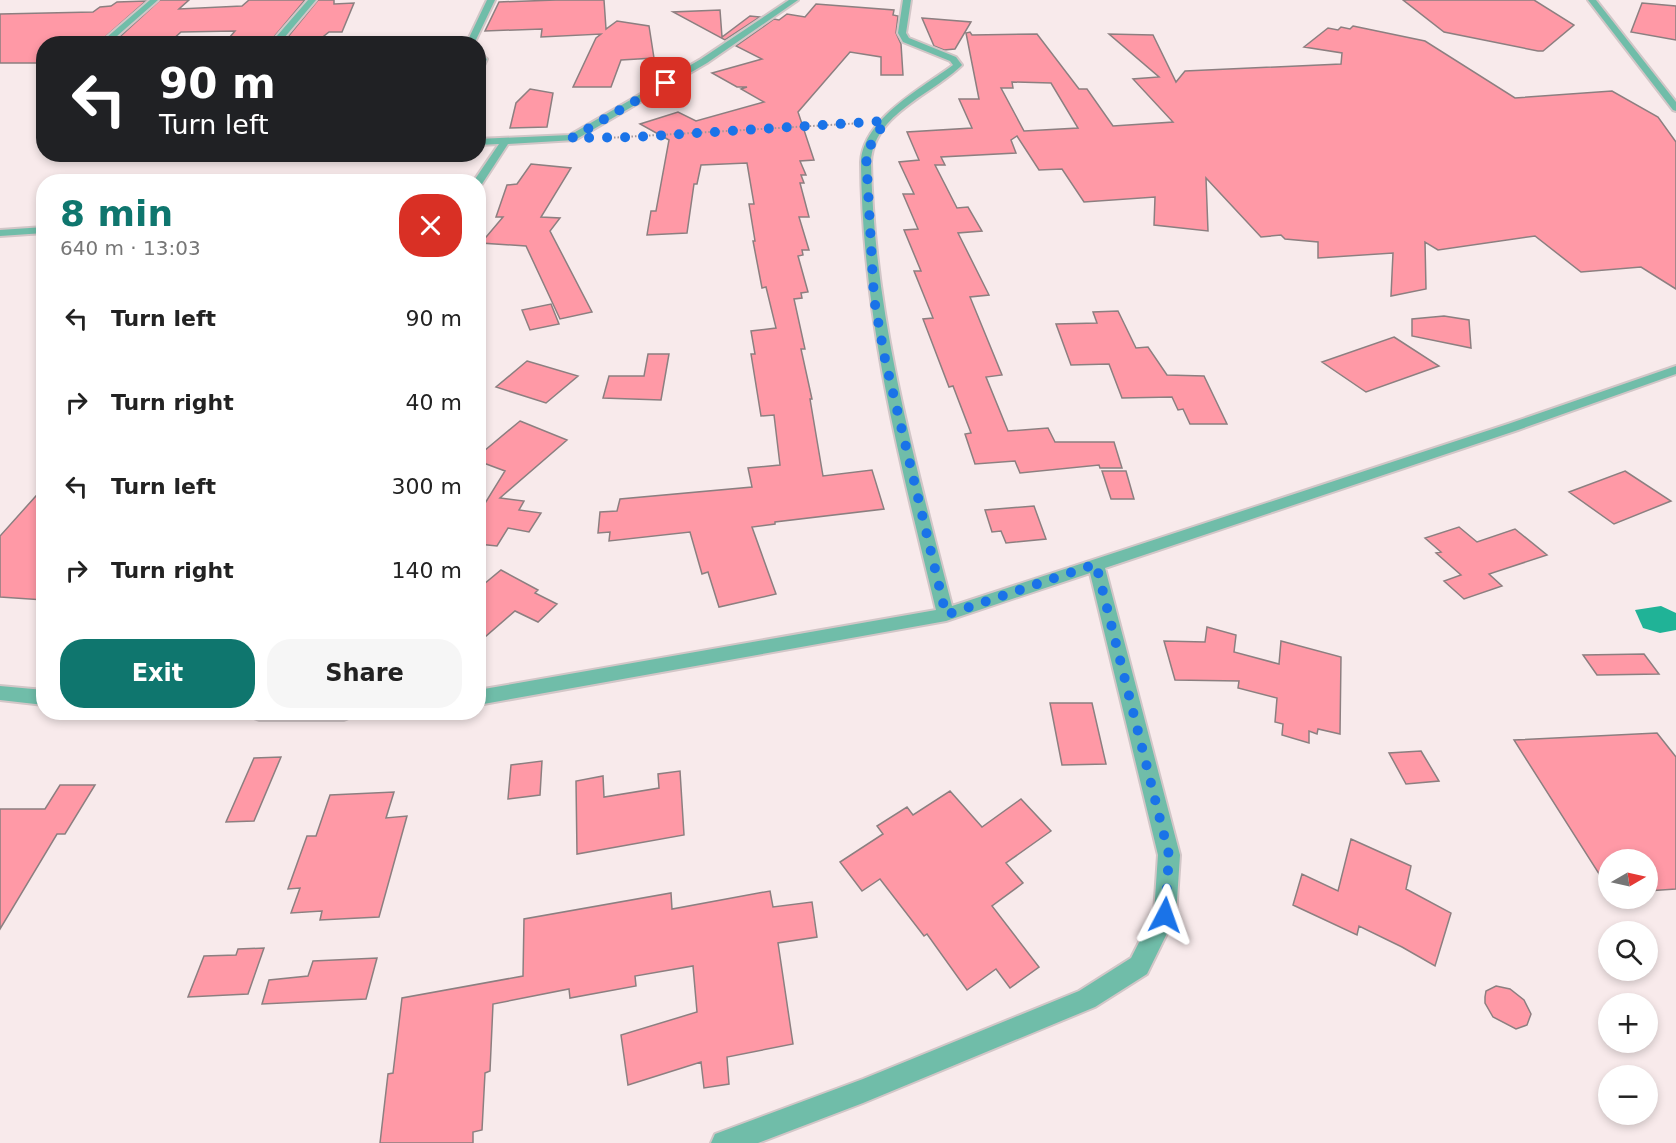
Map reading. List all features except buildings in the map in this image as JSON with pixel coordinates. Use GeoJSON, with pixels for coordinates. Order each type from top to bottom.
{"type":"FeatureCollection","features":[{"type":"Feature","properties":{"kind":"street"},"geometry":{"type":"LineString","coordinates":[[112,36],[154,0]]}},
{"type":"Feature","properties":{"kind":"street"},"geometry":{"type":"LineString","coordinates":[[281,36],[312,0]]}},
{"type":"Feature","properties":{"kind":"street"},"geometry":{"type":"LineString","coordinates":[[474,36],[491,0]]}},
{"type":"Feature","properties":{"kind":"street"},"geometry":{"type":"LineString","coordinates":[[486,142],[572,138],[704,61],[794,0]]}},
{"type":"Feature","properties":{"kind":"street"},"geometry":{"type":"LineString","coordinates":[[907,0],[902,33],[906,40],[952,59],[958,65],[885,121],[866,153],[874,299],[885,359],[946,615]]}},
{"type":"Feature","properties":{"kind":"street"},"geometry":{"type":"LineString","coordinates":[[1592,0],[1676,108]]}},
{"type":"Feature","properties":{"kind":"street"},"geometry":{"type":"LineString","coordinates":[[483,174],[504,143]]}},
{"type":"Feature","properties":{"kind":"street"},"geometry":{"type":"LineString","coordinates":[[0,233],[36,231]]}},
{"type":"Feature","properties":{"kind":"street"},"geometry":{"type":"LineString","coordinates":[[486,697],[946,615],[1514,428],[1676,370]]}},
{"type":"Feature","properties":{"kind":"street"},"geometry":{"type":"LineString","coordinates":[[724,1143],[863,1090],[1087,999],[1139,966],[1165,915],[1169,855],[1096,564]]}},
{"type":"Feature","properties":{"kind":"street"},"geometry":{"type":"LineString","coordinates":[[0,693],[36,697]]}},
{"type":"Feature","properties":{"kind":"path"},"geometry":{"type":"LineString","coordinates":[[572,138],[636,137],[885,121]]}},
{"type":"Feature","properties":{"kind":"shaded area"},"geometry":{"type":"Polygon","coordinates":[[[1661,606],[1676,613],[1676,630],[1660,633],[1643,628],[1635,610],[1661,606]]]}},
{"type":"Feature","properties":{"kind":"route"},"geometry":{"type":"LineString","coordinates":[[666,83],[572,138],[636,137],[885,121],[866,153],[868,228],[874,299],[885,359],[946,615],[1096,564],[1169,855],[1165,915]]}}]}
